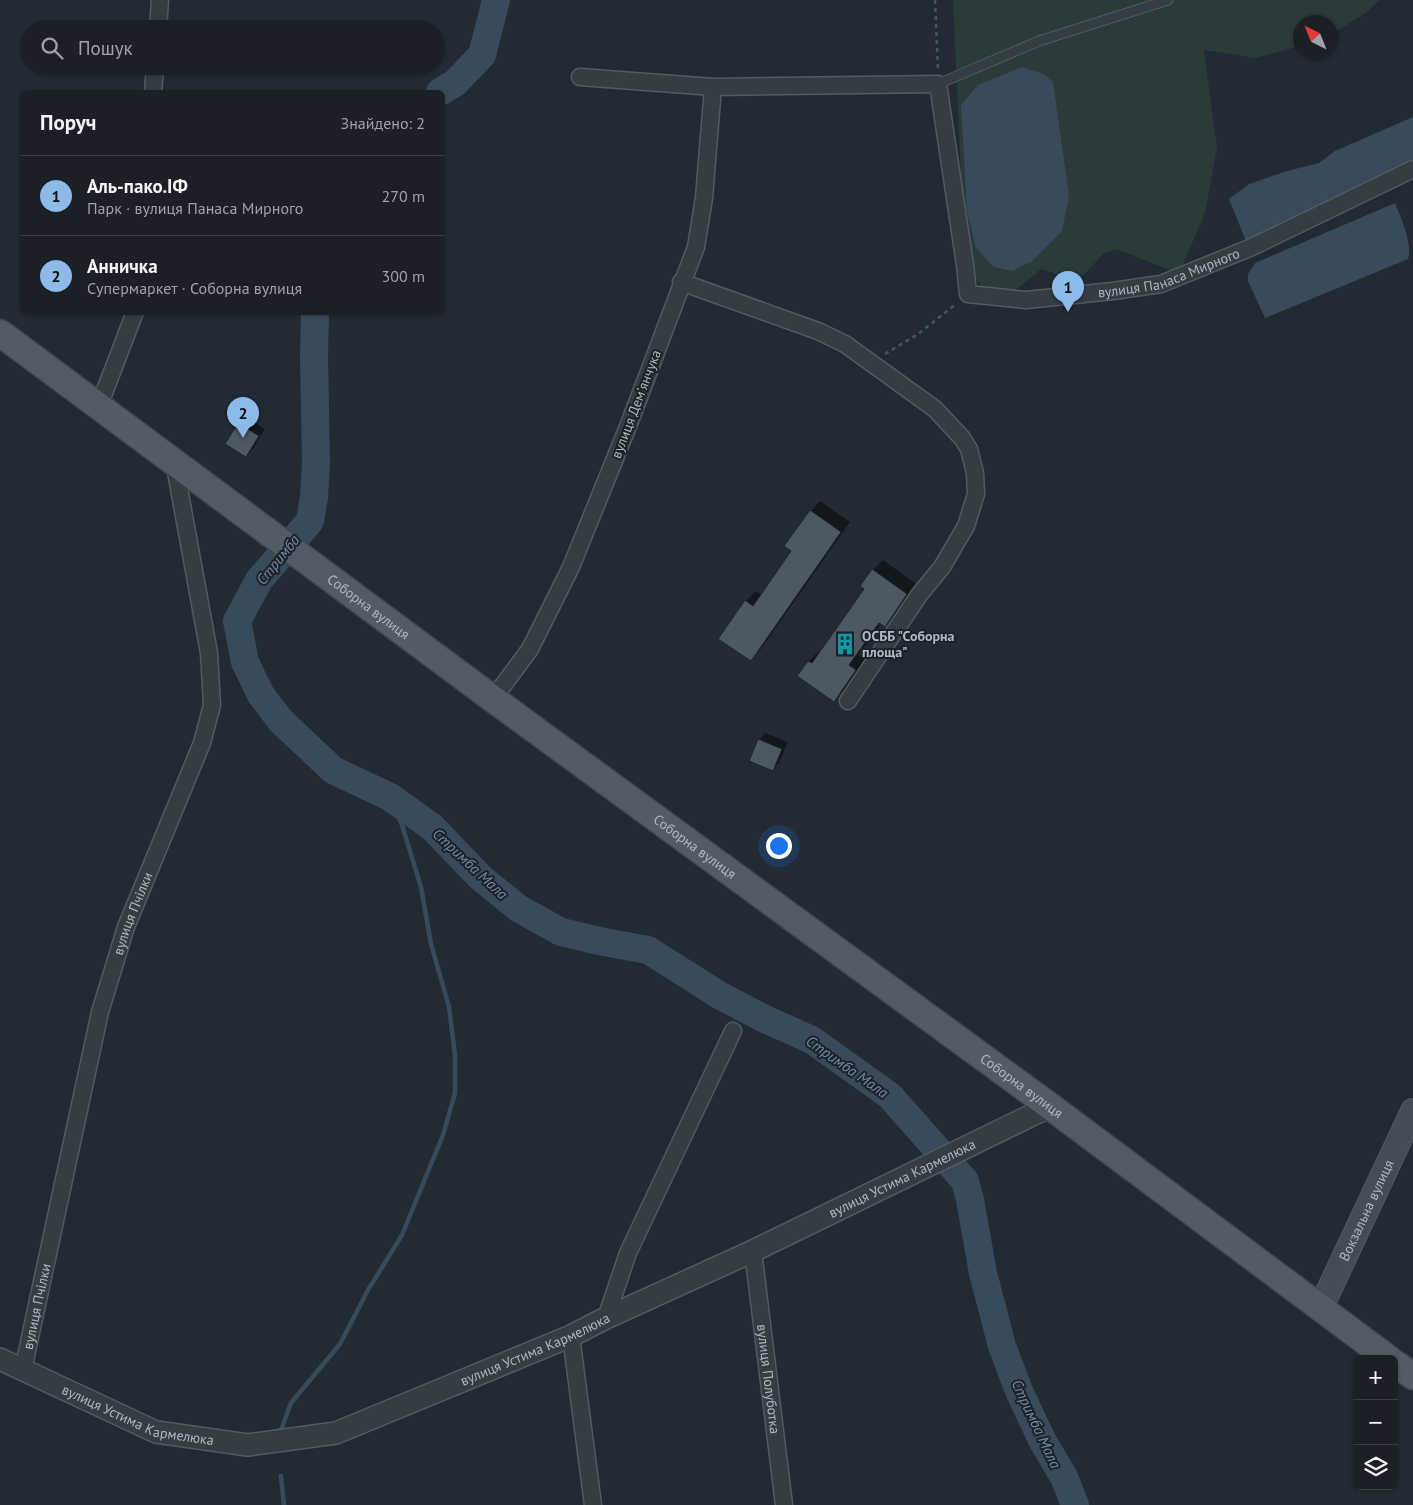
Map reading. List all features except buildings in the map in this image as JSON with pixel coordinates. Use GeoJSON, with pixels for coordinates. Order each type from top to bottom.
{"type":"FeatureCollection","features":[{"type":"Feature","properties":{"kind":"main road","name":"Соборна вулиця"},"geometry":{"type":"LineString","coordinates":[[0,333],[493,699],[1052,1107],[1383,1355]]}},
{"type":"Feature","properties":{"kind":"main road","name":"Вокзальна вулиця"},"geometry":{"type":"LineString","coordinates":[[1320,1309],[1413,1111]]}},
{"type":"Feature","properties":{"kind":"main road"},"geometry":{"type":"LineString","coordinates":[[1398,1366],[1413,1376]]}},
{"type":"Feature","properties":{"kind":"street"},"geometry":{"type":"LineString","coordinates":[[159,20],[160,0]]}},
{"type":"Feature","properties":{"kind":"street"},"geometry":{"type":"LineString","coordinates":[[153,90],[154,75]]}},
{"type":"Feature","properties":{"kind":"street"},"geometry":{"type":"LineString","coordinates":[[580,77],[713,87],[938,84],[968,294]]}},
{"type":"Feature","properties":{"kind":"street","name":"вулиця Демʼянчука"},"geometry":{"type":"LineString","coordinates":[[493,699],[530,649],[571,567],[629,424],[681,282],[696,247],[702,207],[713,87]]}},
{"type":"Feature","properties":{"kind":"street","name":"вулиця Панаса Мирного"},"geometry":{"type":"LineString","coordinates":[[968,294],[1026,300],[1161,284],[1252,247],[1413,169]]}},
{"type":"Feature","properties":{"kind":"street"},"geometry":{"type":"LineString","coordinates":[[681,282],[818,331],[844,344],[935,409],[962,438],[969,450],[975,473],[976,494],[966,526],[942,567],[919,595],[848,701]]}},
{"type":"Feature","properties":{"kind":"street"},"geometry":{"type":"LineString","coordinates":[[99,406],[134,315]]}},
{"type":"Feature","properties":{"kind":"street","name":"вулиця Пчілки"},"geometry":{"type":"LineString","coordinates":[[23,1370],[100,1012],[126,927],[202,742],[212,705],[209,653],[174,461]]}},
{"type":"Feature","properties":{"kind":"street"},"geometry":{"type":"LineString","coordinates":[[606,1318],[628,1253],[733,1031]]}},
{"type":"Feature","properties":{"kind":"street","name":"вулиця Устима Кармелюка"},"geometry":{"type":"LineString","coordinates":[[0,1359],[156,1432],[248,1445],[336,1433],[571,1336],[606,1318],[753,1252],[1052,1107]]}},
{"type":"Feature","properties":{"kind":"street","name":"вулиця Полуботка"},"geometry":{"type":"LineString","coordinates":[[753,1252],[784,1505]]}},
{"type":"Feature","properties":{"kind":"street"},"geometry":{"type":"LineString","coordinates":[[571,1336],[593,1505]]}},
{"type":"Feature","properties":{"kind":"lane"},"geometry":{"type":"LineString","coordinates":[[938,84],[1039,41],[1168,0]]}},
{"type":"Feature","properties":{"kind":"path"},"geometry":{"type":"LineString","coordinates":[[935,0],[938,84]]}},
{"type":"Feature","properties":{"kind":"path"},"geometry":{"type":"LineString","coordinates":[[871,363],[918,334],[968,294]]}},
{"type":"Feature","properties":{"kind":"shaded area"},"geometry":{"type":"Polygon","coordinates":[[[953,0],[1380,0],[1367,12],[1338,31],[1338,15],[1293,15],[1293,48],[1256,58],[1204,50],[1217,148],[1205,213],[1179,274],[1117,249],[1103,254],[1071,289],[1058,275],[1041,269],[997,306],[965,265],[953,0]]]}},
{"type":"Feature","properties":{"kind":"water"},"geometry":{"type":"Polygon","coordinates":[[[1022,67],[1043,74],[1053,82],[1069,196],[1062,231],[1031,262],[1012,271],[994,267],[976,248],[967,211],[961,105],[978,85],[1022,67]]]}},
{"type":"Feature","properties":{"kind":"water"},"geometry":{"type":"Polygon","coordinates":[[[1413,117],[1413,159],[1248,246],[1229,199],[1249,184],[1287,171],[1319,163],[1335,151],[1413,117]]]}},
{"type":"Feature","properties":{"kind":"water"},"geometry":{"type":"Polygon","coordinates":[[[1395,203],[1408,239],[1408,259],[1265,318],[1248,281],[1248,274],[1255,263],[1395,203]]]}},
{"type":"Feature","properties":{"kind":"waterway","name":"Стримба"},"geometry":{"type":"LineString","coordinates":[[443,90],[455,83],[482,55],[496,0]]}},
{"type":"Feature","properties":{"kind":"waterway","name":"Стримба Мала"},"geometry":{"type":"LineString","coordinates":[[315,315],[316,464],[310,521],[259,580],[237,621],[245,662],[261,695],[281,721],[333,770],[390,797],[432,827],[480,877],[518,908],[561,932],[648,950],[719,995],[765,1019],[812,1040],[890,1096],[965,1181],[983,1273],[1002,1346],[1019,1391],[1042,1440],[1064,1477],[1075,1505]]}},
{"type":"Feature","properties":{"kind":"waterway"},"geometry":{"type":"LineString","coordinates":[[281,1430],[291,1403],[340,1344],[368,1290],[402,1235],[443,1135],[455,1093],[455,1055],[449,1007],[431,944],[421,887],[402,825],[390,797]]}},
{"type":"Feature","properties":{"kind":"waterway","name":"Стримба"},"geometry":{"type":"LineString","coordinates":[[281,1476],[284,1505]]}},
{"type":"Feature","properties":{"kind":"place","name":"Аль-пако.ІФ"},"geometry":{"type":"Point","coordinates":[1068,312]}},
{"type":"Feature","properties":{"kind":"place","name":"Анничка"},"geometry":{"type":"Point","coordinates":[243,438]}},
{"type":"Feature","properties":{"kind":"place","name":"ОСББ \"Соборна площа\""},"geometry":{"type":"Point","coordinates":[845,644]}}]}
